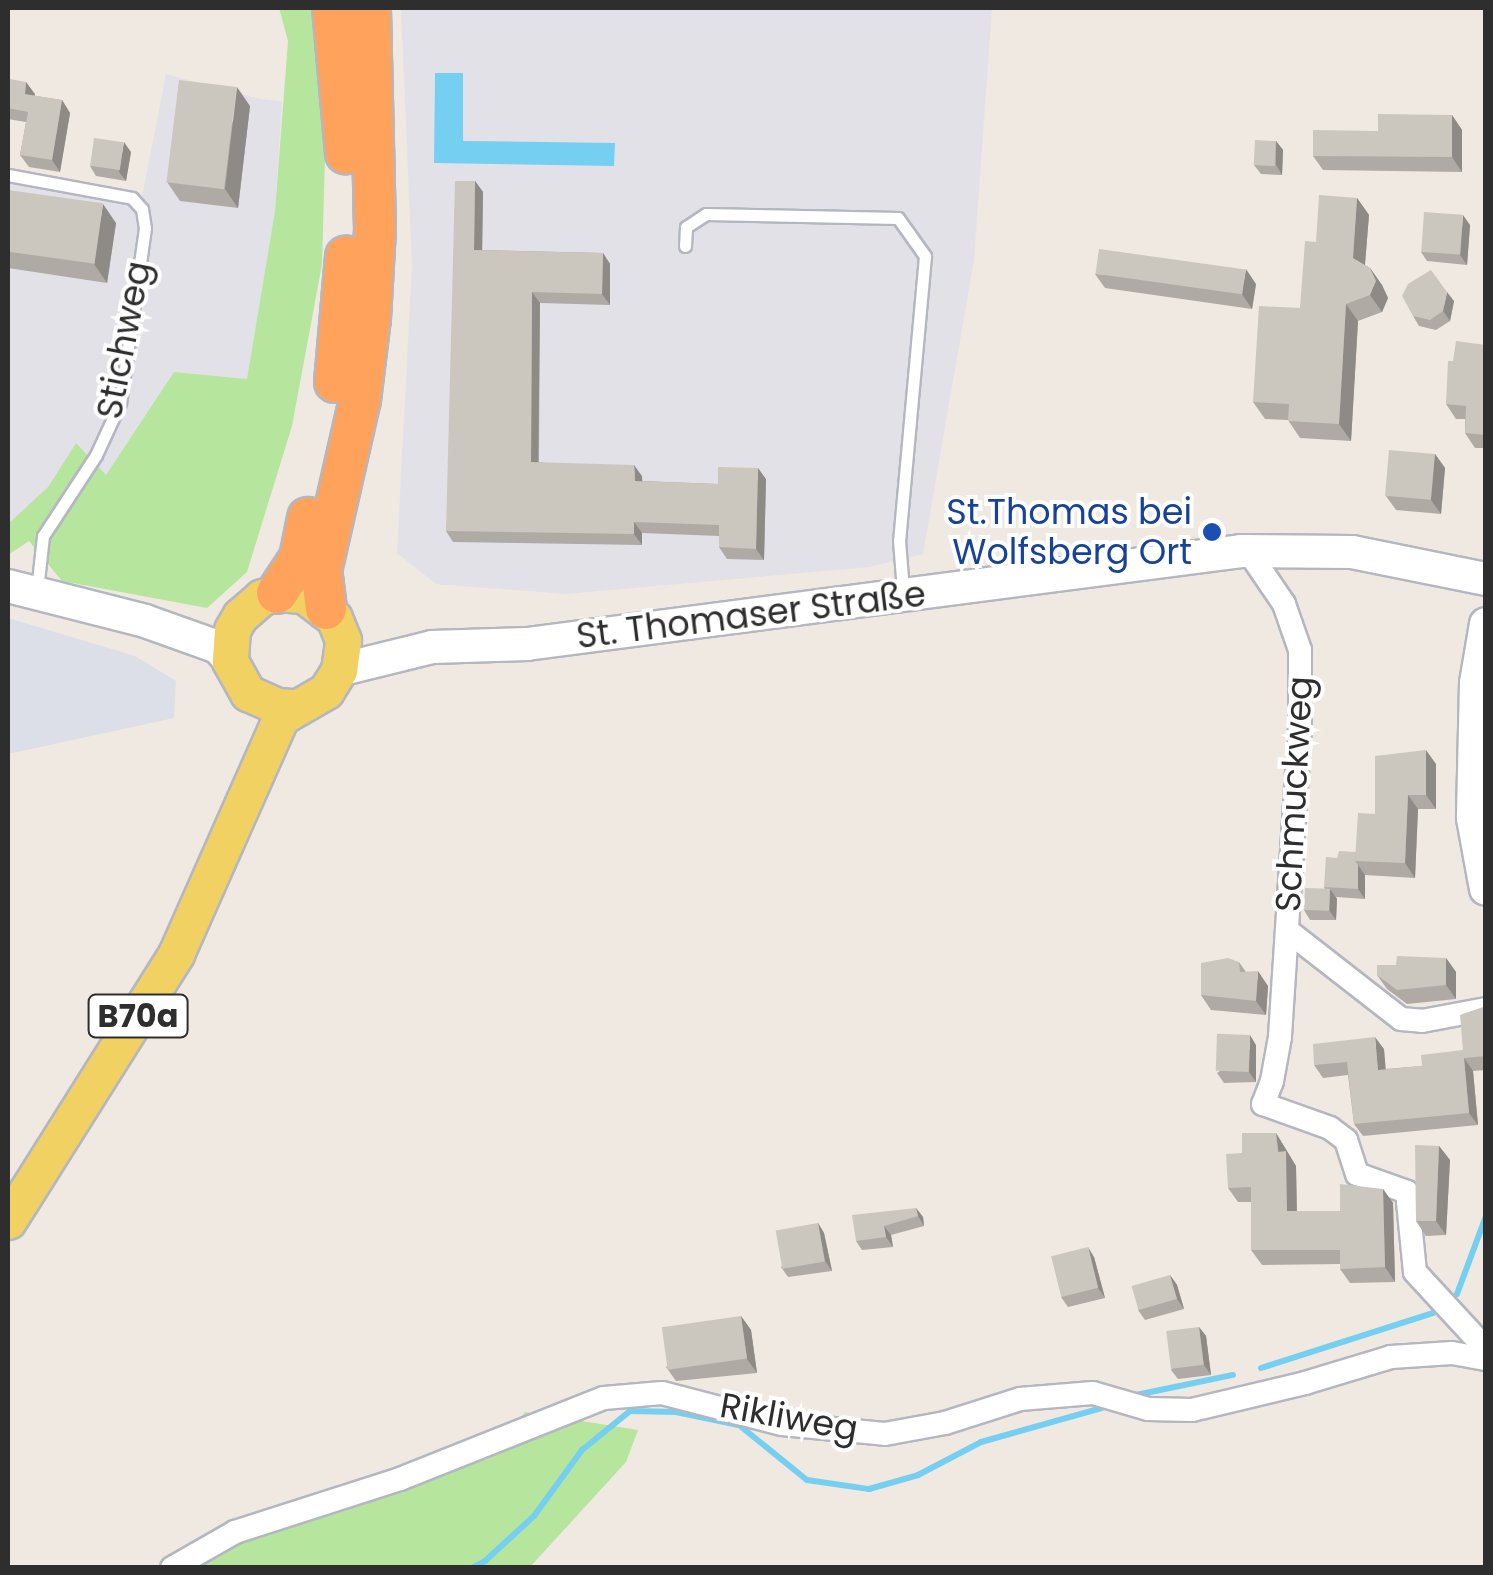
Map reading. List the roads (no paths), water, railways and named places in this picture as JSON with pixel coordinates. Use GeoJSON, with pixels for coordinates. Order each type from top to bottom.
{"type":"FeatureCollection","features":[{"type":"Feature","properties":{"kind":"highway"},"geometry":{"type":"LineString","coordinates":[[276,593],[300,558],[338,357],[348,216],[344,94],[333,8]]}},
{"type":"Feature","properties":{"kind":"highway"},"geometry":{"type":"LineString","coordinates":[[361,8],[372,77]]}},
{"type":"Feature","properties":{"kind":"highway"},"geometry":{"type":"LineString","coordinates":[[333,619],[321,571],[360,400],[370,319],[375,230],[370,8]]}},
{"type":"Feature","properties":{"kind":"main road","name":"St. Thomaser Straße"},"geometry":{"type":"LineString","coordinates":[[333,619],[352,636],[432,647],[526,644],[1248,551],[1352,552],[1486,579]]}},
{"type":"Feature","properties":{"kind":"main road"},"geometry":{"type":"LineString","coordinates":[[22,590],[145,621],[218,648],[248,692],[251,734],[243,798]]}},
{"type":"Feature","properties":{"kind":"main road"},"geometry":{"type":"LineString","coordinates":[[230,661],[232,630],[240,616],[262,598],[276,593],[303,595],[333,619],[344,650],[340,670],[326,691],[292,706],[281,717],[243,798]]}},
{"type":"Feature","properties":{"kind":"main road"},"geometry":{"type":"LineString","coordinates":[[145,621],[224,621],[240,616]]}},
{"type":"Feature","properties":{"kind":"main road"},"geometry":{"type":"LineString","coordinates":[[1486,624],[1476,684],[1473,818],[1486,889]]}},
{"type":"Feature","properties":{"kind":"main road","name":"St. Thomaser Straße"},"geometry":{"type":"LineString","coordinates":[[340,670],[432,647]]}},
{"type":"Feature","properties":{"kind":"main road"},"geometry":{"type":"LineString","coordinates":[[248,692],[276,706],[292,706]]}},
{"type":"Feature","properties":{"kind":"main road","name":"B70a"},"geometry":{"type":"LineString","coordinates":[[8,1221],[176,954],[214,876],[243,798]]}},
{"type":"Feature","properties":{"kind":"street","name":"Schmuckweg"},"geometry":{"type":"LineString","coordinates":[[1248,551],[1284,604],[1300,650],[1300,727],[1280,1037],[1263,1104],[1330,1128],[1346,1140],[1357,1174],[1407,1192],[1414,1272],[1486,1349]]}},
{"type":"Feature","properties":{"kind":"street","name":"Schmuckweg"},"geometry":{"type":"LineString","coordinates":[[1288,931],[1401,1019],[1422,1021],[1486,1008]]}},
{"type":"Feature","properties":{"kind":"street","name":"Rikliweg"},"geometry":{"type":"LineString","coordinates":[[172,1568],[235,1532],[400,1479],[604,1398],[662,1393],[782,1424],[885,1434],[946,1424],[1020,1400],[1092,1393],[1148,1410],[1192,1410],[1390,1357],[1452,1353],[1486,1359]]}},
{"type":"Feature","properties":{"kind":"lane","name":"Stichweg"},"geometry":{"type":"LineString","coordinates":[[8,175],[132,198],[142,209],[144,228],[120,403],[96,454],[43,536],[22,590]]}},
{"type":"Feature","properties":{"kind":"lane"},"geometry":{"type":"LineString","coordinates":[[685,246],[686,227],[706,214],[898,218],[926,256],[899,540],[903,595]]}},
{"type":"Feature","properties":{"kind":"water"},"geometry":{"type":"Polygon","coordinates":[[[435,73],[463,73],[463,141],[615,143],[614,166],[434,163],[435,73]]]}},
{"type":"Feature","properties":{"kind":"waterway"},"geometry":{"type":"LineString","coordinates":[[1457,1294],[1486,1216]]}},
{"type":"Feature","properties":{"kind":"waterway"},"geometry":{"type":"LineString","coordinates":[[1261,1368],[1433,1313]]}},
{"type":"Feature","properties":{"kind":"waterway"},"geometry":{"type":"LineString","coordinates":[[1136,1395],[1233,1375]]}},
{"type":"Feature","properties":{"kind":"waterway"},"geometry":{"type":"LineString","coordinates":[[472,1568],[534,1516],[582,1450],[630,1411],[676,1412],[739,1425],[807,1480],[869,1489],[918,1475],[981,1442],[1102,1408]]}},
{"type":"Feature","properties":{"kind":"place","name":"St.Thomas bei Wolfsberg Ort"},"geometry":{"type":"Point","coordinates":[1212,532]}}]}
